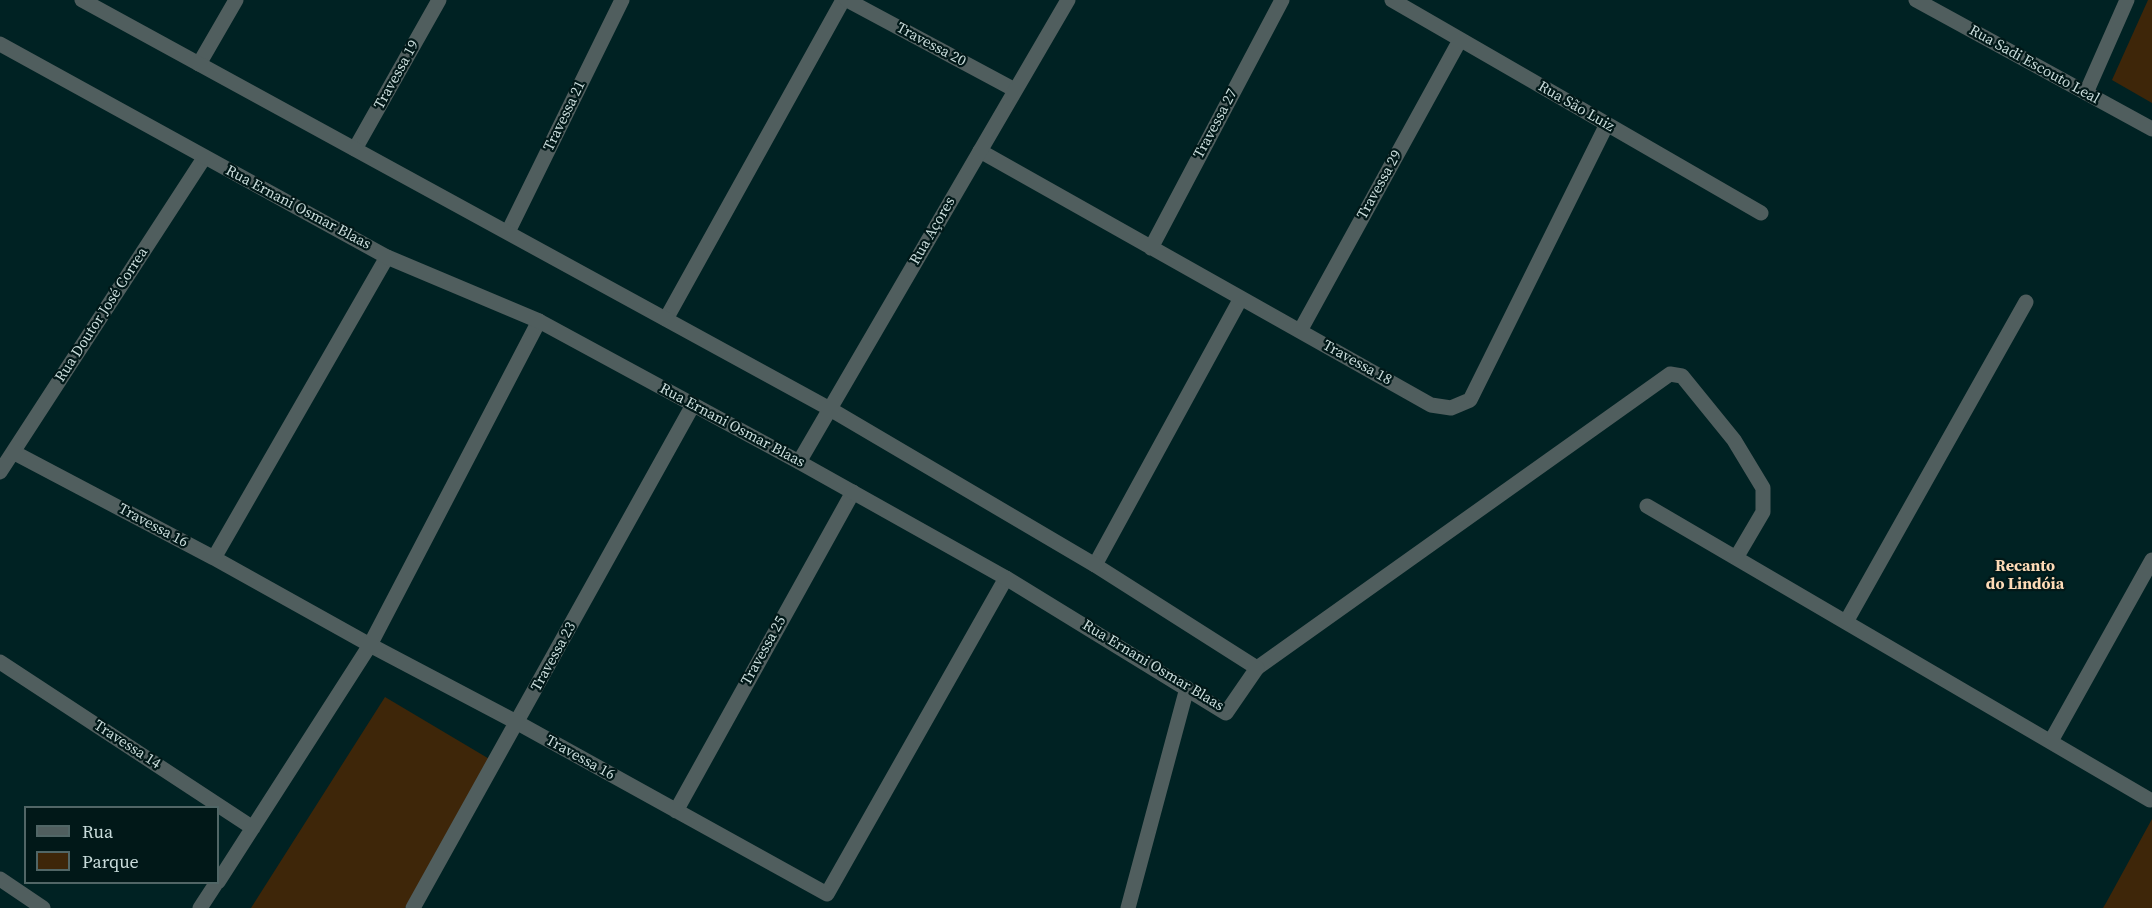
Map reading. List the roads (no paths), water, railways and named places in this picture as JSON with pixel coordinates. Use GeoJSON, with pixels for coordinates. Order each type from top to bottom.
{"type":"FeatureCollection","features":[{"type":"Feature","properties":{"kind":"street"},"geometry":{"type":"LineString","coordinates":[[82,0],[830,409],[1095,565],[1257,668],[1670,374],[1682,376],[1710,409],[1740,449],[1763,488],[1763,512],[1736,558]]}},
{"type":"Feature","properties":{"kind":"street"},"geometry":{"type":"LineString","coordinates":[[199,64],[236,0]]}},
{"type":"Feature","properties":{"kind":"street","name":"Travessa 19"},"geometry":{"type":"LineString","coordinates":[[355,149],[439,0]]}},
{"type":"Feature","properties":{"kind":"street","name":"Travessa 21"},"geometry":{"type":"LineString","coordinates":[[508,232],[622,0]]}},
{"type":"Feature","properties":{"kind":"street"},"geometry":{"type":"LineString","coordinates":[[666,319],[845,0]]}},
{"type":"Feature","properties":{"kind":"street","name":"Travessa 20"},"geometry":{"type":"LineString","coordinates":[[845,0],[1015,90]]}},
{"type":"Feature","properties":{"kind":"street","name":"Rua Açores"},"geometry":{"type":"LineString","coordinates":[[799,462],[1068,0]]}},
{"type":"Feature","properties":{"kind":"street","name":"Travessa 27"},"geometry":{"type":"LineString","coordinates":[[1151,248],[1282,0]]}},
{"type":"Feature","properties":{"kind":"street","name":"Rua São Luiz"},"geometry":{"type":"LineString","coordinates":[[1392,0],[1761,213]]}},
{"type":"Feature","properties":{"kind":"street","name":"Rua Sadi Escouto Leal"},"geometry":{"type":"LineString","coordinates":[[1916,0],[2152,129]]}},
{"type":"Feature","properties":{"kind":"street"},"geometry":{"type":"LineString","coordinates":[[2086,93],[2127,0]]}},
{"type":"Feature","properties":{"kind":"street","name":"Travessa 29"},"geometry":{"type":"LineString","coordinates":[[1300,331],[1460,40]]}},
{"type":"Feature","properties":{"kind":"street","name":"Rua Ernani Osmar Blaas"},"geometry":{"type":"LineString","coordinates":[[0,44],[387,257],[539,321],[799,462],[1006,578],[1226,713],[1257,668]]}},
{"type":"Feature","properties":{"kind":"street","name":"Travessa 18"},"geometry":{"type":"LineString","coordinates":[[980,151],[1431,405],[1451,408],[1470,400],[1607,124]]}},
{"type":"Feature","properties":{"kind":"street","name":"Rua Doutor José Correa"},"geometry":{"type":"LineString","coordinates":[[0,472],[204,158]]}},
{"type":"Feature","properties":{"kind":"street"},"geometry":{"type":"LineString","coordinates":[[214,558],[387,257]]}},
{"type":"Feature","properties":{"kind":"street"},"geometry":{"type":"LineString","coordinates":[[1095,565],[1241,298]]}},
{"type":"Feature","properties":{"kind":"street"},"geometry":{"type":"LineString","coordinates":[[1846,622],[2026,302]]}},
{"type":"Feature","properties":{"kind":"street"},"geometry":{"type":"LineString","coordinates":[[219,879],[370,645],[539,321]]}},
{"type":"Feature","properties":{"kind":"street","name":"Travessa 23"},"geometry":{"type":"LineString","coordinates":[[418,906],[693,405]]}},
{"type":"Feature","properties":{"kind":"street","name":"Travessa 16"},"geometry":{"type":"LineString","coordinates":[[13,452],[518,723],[827,894],[1006,578]]}},
{"type":"Feature","properties":{"kind":"street","name":"Travessa 25"},"geometry":{"type":"LineString","coordinates":[[676,811],[853,492]]}},
{"type":"Feature","properties":{"kind":"street"},"geometry":{"type":"LineString","coordinates":[[1647,506],[2150,800]]}},
{"type":"Feature","properties":{"kind":"street"},"geometry":{"type":"LineString","coordinates":[[2051,741],[2152,560]]}},
{"type":"Feature","properties":{"kind":"street","name":"Travessa 14"},"geometry":{"type":"LineString","coordinates":[[0,662],[254,828]]}},
{"type":"Feature","properties":{"kind":"street"},"geometry":{"type":"LineString","coordinates":[[1128,908],[1187,688]]}},
{"type":"Feature","properties":{"kind":"street"},"geometry":{"type":"LineString","coordinates":[[0,879],[43,908]]}},
{"type":"Feature","properties":{"kind":"street"},"geometry":{"type":"LineString","coordinates":[[200,908],[216,884]]}},
{"type":"Feature","properties":{"kind":"district","name":"Recanto do Lindóia"},"geometry":{"type":"Point","coordinates":[2025,576]}}]}
